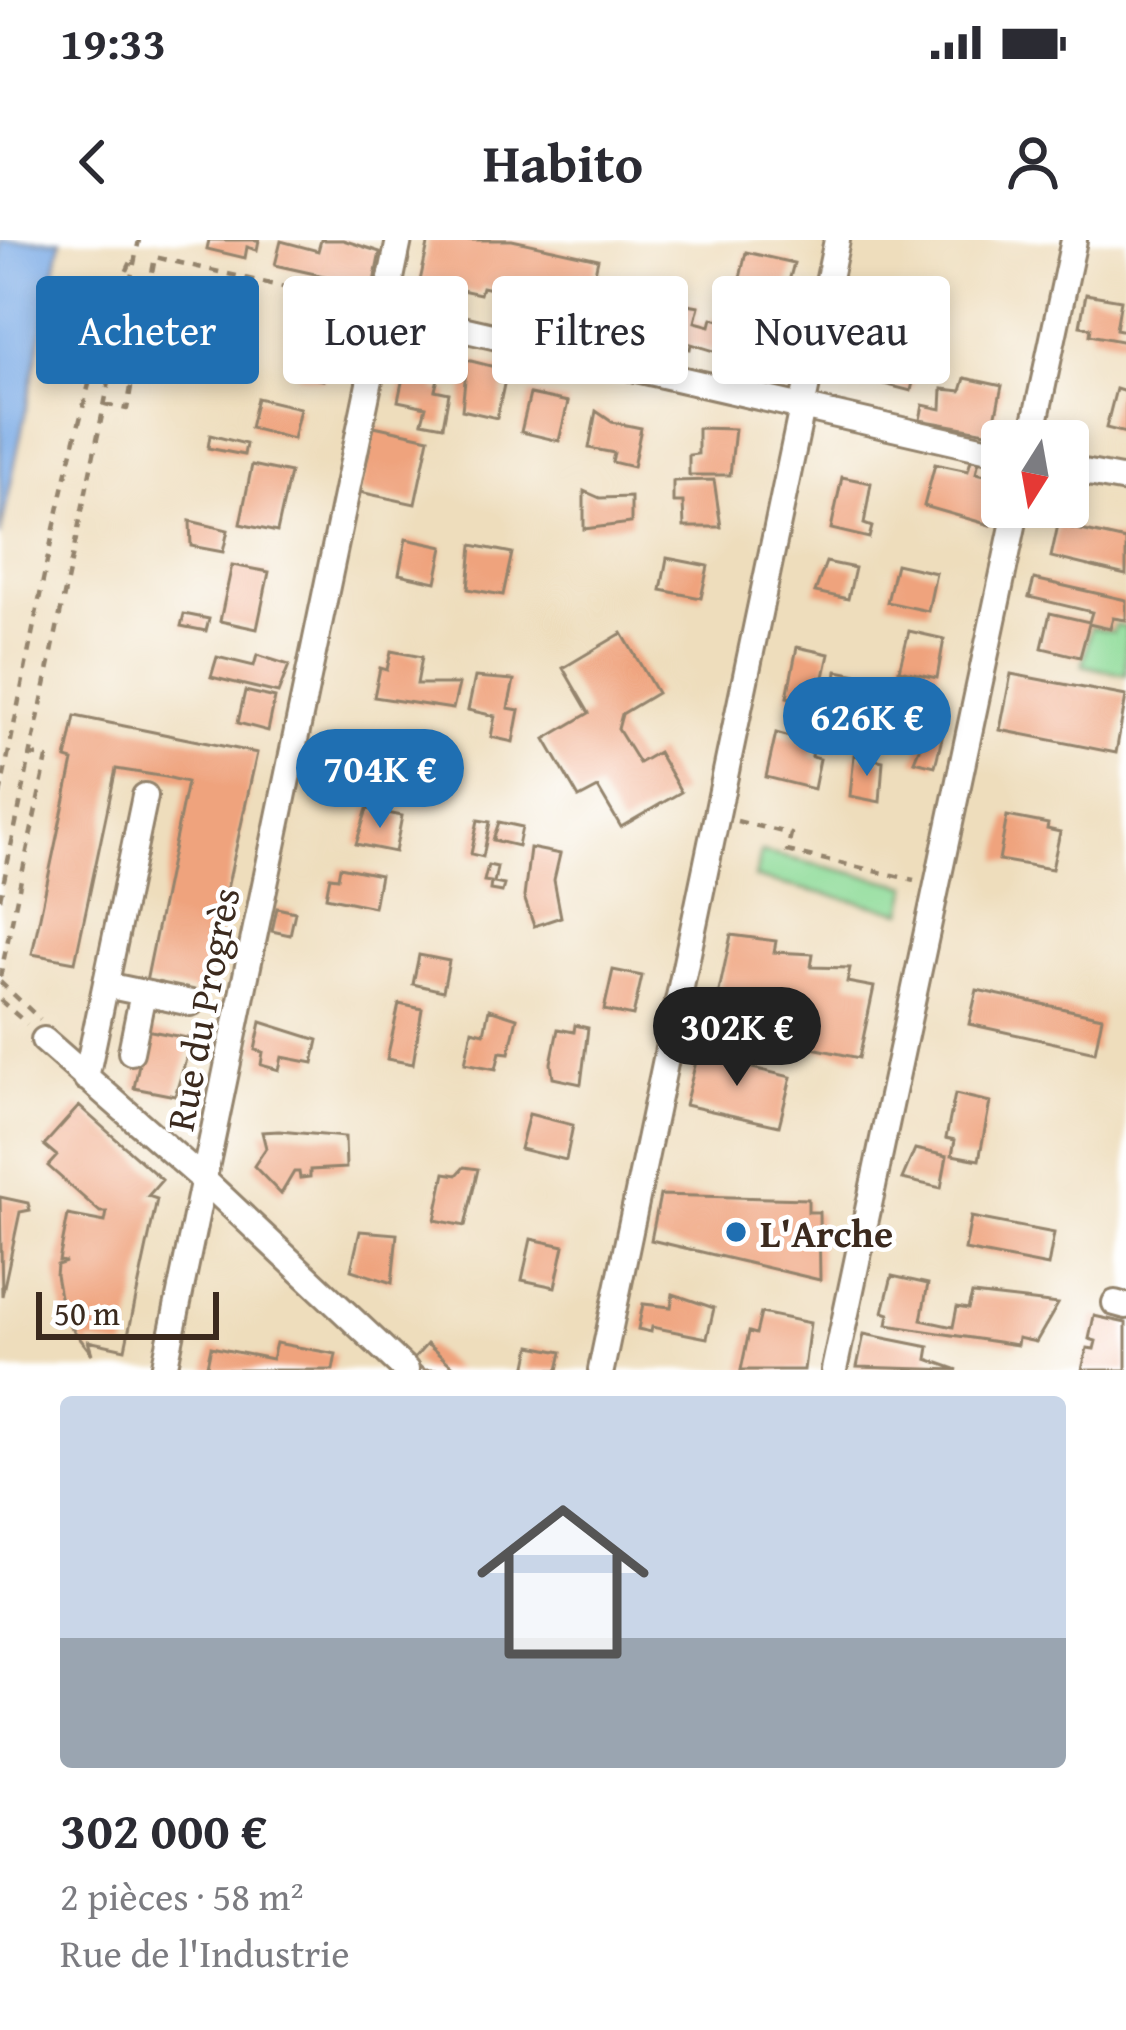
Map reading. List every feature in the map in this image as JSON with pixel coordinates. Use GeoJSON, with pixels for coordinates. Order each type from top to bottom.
{"type":"FeatureCollection","features":[{"type":"Feature","properties":{"kind":"street","name":"Rue du Progrès"},"geometry":{"type":"LineString","coordinates":[[392,276],[400,240]]}},
{"type":"Feature","properties":{"kind":"street"},"geometry":{"type":"LineString","coordinates":[[601,1370],[836,240]]}},
{"type":"Feature","properties":{"kind":"street"},"geometry":{"type":"LineString","coordinates":[[1035,420],[1074,240]]}},
{"type":"Feature","properties":{"kind":"street"},"geometry":{"type":"LineString","coordinates":[[468,329],[981,448]]}},
{"type":"Feature","properties":{"kind":"street","name":"Rue du Progrès"},"geometry":{"type":"LineString","coordinates":[[164,1370],[369,384]]}},
{"type":"Feature","properties":{"kind":"street"},"geometry":{"type":"LineString","coordinates":[[1089,473],[1126,480]]}},
{"type":"Feature","properties":{"kind":"street"},"geometry":{"type":"LineString","coordinates":[[835,1370],[1013,528]]}},
{"type":"Feature","properties":{"kind":"street"},"geometry":{"type":"LineString","coordinates":[[86,1078],[145,796]]}},
{"type":"Feature","properties":{"kind":"street"},"geometry":{"type":"LineString","coordinates":[[106,986],[191,1004]]}},
{"type":"Feature","properties":{"kind":"street"},"geometry":{"type":"LineString","coordinates":[[131,1052],[143,993]]}},
{"type":"Feature","properties":{"kind":"street"},"geometry":{"type":"LineString","coordinates":[[44,1040],[205,1181],[406,1370]]}},
{"type":"Feature","properties":{"kind":"path"},"geometry":{"type":"LineString","coordinates":[[0,898],[137,240]]}},
{"type":"Feature","properties":{"kind":"path"},"geometry":{"type":"LineString","coordinates":[[136,252],[283,287]]}},
{"type":"Feature","properties":{"kind":"path"},"geometry":{"type":"LineString","coordinates":[[0,795],[39,588],[85,399],[108,308],[136,252]]}},
{"type":"Feature","properties":{"kind":"path"},"geometry":{"type":"LineString","coordinates":[[105,404],[127,409],[155,257]]}},
{"type":"Feature","properties":{"kind":"path"},"geometry":{"type":"LineString","coordinates":[[0,976],[47,758],[32,755]]}},
{"type":"Feature","properties":{"kind":"path"},"geometry":{"type":"LineString","coordinates":[[734,821],[791,834],[787,851],[914,880]]}},
{"type":"Feature","properties":{"kind":"path"},"geometry":{"type":"LineString","coordinates":[[0,1000],[44,1040]]}},
{"type":"Feature","properties":{"kind":"green space"},"geometry":{"type":"Polygon","coordinates":[[[1115,625],[1126,627],[1126,675],[1083,665],[1091,627],[1113,632],[1115,625]]]}},
{"type":"Feature","properties":{"kind":"green space"},"geometry":{"type":"Polygon","coordinates":[[[761,852],[909,886],[903,912],[755,878],[761,852]]]}},
{"type":"Feature","properties":{"kind":"water"},"geometry":{"type":"Polygon","coordinates":[[[0,240],[61,240],[54,276],[36,276],[36,361],[0,536],[0,240]]]}},
{"type":"Feature","properties":{"kind":"building"},"geometry":{"type":"Polygon","coordinates":[[[209,240],[259,240],[257,250],[247,247],[245,258],[207,249],[209,240]]]}},
{"type":"Feature","properties":{"kind":"building"},"geometry":{"type":"Polygon","coordinates":[[[321,240],[343,240],[380,252],[375,276],[324,276],[275,265],[281,241],[318,251],[321,240]]]}},
{"type":"Feature","properties":{"kind":"building"},"geometry":{"type":"Polygon","coordinates":[[[429,240],[512,240],[598,259],[594,276],[492,276],[492,289],[482,287],[480,294],[468,291],[468,276],[421,276],[429,240]]]}},
{"type":"Feature","properties":{"kind":"building"},"geometry":{"type":"Polygon","coordinates":[[[746,252],[794,263],[790,276],[740,276],[746,252]]]}},
{"type":"Feature","properties":{"kind":"building"},"geometry":{"type":"Polygon","coordinates":[[[1086,294],[1121,300],[1116,329],[1126,331],[1126,342],[1090,335],[1091,328],[1080,326],[1086,294]]]}},
{"type":"Feature","properties":{"kind":"building"},"geometry":{"type":"Polygon","coordinates":[[[688,304],[699,306],[695,322],[710,326],[712,318],[712,350],[691,344],[690,349],[688,304]]]}},
{"type":"Feature","properties":{"kind":"building"},"geometry":{"type":"Polygon","coordinates":[[[468,360],[492,366],[492,384],[504,384],[497,418],[462,410],[468,360]]]}},
{"type":"Feature","properties":{"kind":"building"},"geometry":{"type":"Polygon","coordinates":[[[965,378],[1002,386],[995,420],[981,420],[981,431],[920,420],[923,405],[941,409],[942,389],[961,391],[965,378]]]}},
{"type":"Feature","properties":{"kind":"building"},"geometry":{"type":"Polygon","coordinates":[[[402,384],[437,384],[435,390],[449,393],[443,426],[422,422],[426,407],[398,401],[402,384]]]}},
{"type":"Feature","properties":{"kind":"building"},"geometry":{"type":"Polygon","coordinates":[[[884,384],[913,384],[911,391],[884,384]]]}},
{"type":"Feature","properties":{"kind":"building"},"geometry":{"type":"Polygon","coordinates":[[[1116,389],[1126,392],[1126,433],[1106,428],[1116,389]]]}},
{"type":"Feature","properties":{"kind":"building"},"geometry":{"type":"Polygon","coordinates":[[[530,394],[568,402],[559,441],[521,432],[530,394]]]}},
{"type":"Feature","properties":{"kind":"building"},"geometry":{"type":"Polygon","coordinates":[[[257,398],[300,408],[293,439],[250,428],[257,398]]]}},
{"type":"Feature","properties":{"kind":"building"},"geometry":{"type":"Polygon","coordinates":[[[596,411],[612,422],[641,428],[633,467],[612,462],[614,453],[589,448],[596,411]]]}},
{"type":"Feature","properties":{"kind":"building"},"geometry":{"type":"Polygon","coordinates":[[[374,426],[429,438],[415,504],[360,492],[374,426]]]}},
{"type":"Feature","properties":{"kind":"building"},"geometry":{"type":"Polygon","coordinates":[[[698,428],[735,429],[730,475],[689,475],[689,455],[698,454],[698,428]]]}},
{"type":"Feature","properties":{"kind":"building"},"geometry":{"type":"Polygon","coordinates":[[[210,435],[246,444],[244,455],[208,448],[210,435]]]}},
{"type":"Feature","properties":{"kind":"building"},"geometry":{"type":"Polygon","coordinates":[[[971,460],[979,461],[981,522],[924,506],[935,464],[968,471],[971,460]]]}},
{"type":"Feature","properties":{"kind":"building"},"geometry":{"type":"Polygon","coordinates":[[[252,465],[290,473],[277,532],[240,524],[252,465]]]}},
{"type":"Feature","properties":{"kind":"building"},"geometry":{"type":"Polygon","coordinates":[[[842,477],[871,483],[864,524],[872,527],[869,538],[831,529],[842,477]]]}},
{"type":"Feature","properties":{"kind":"building"},"geometry":{"type":"Polygon","coordinates":[[[714,480],[721,527],[684,527],[683,502],[673,502],[673,481],[714,480]]]}},
{"type":"Feature","properties":{"kind":"building"},"geometry":{"type":"Polygon","coordinates":[[[584,491],[600,498],[631,497],[631,523],[584,529],[584,491]]]}},
{"type":"Feature","properties":{"kind":"building"},"geometry":{"type":"Polygon","coordinates":[[[190,521],[228,530],[223,552],[191,546],[190,521]]]}},
{"type":"Feature","properties":{"kind":"building"},"geometry":{"type":"Polygon","coordinates":[[[1057,528],[1126,540],[1126,575],[1051,557],[1057,528]]]}},
{"type":"Feature","properties":{"kind":"building"},"geometry":{"type":"Polygon","coordinates":[[[406,539],[443,547],[436,582],[399,574],[406,539]]]}},
{"type":"Feature","properties":{"kind":"building"},"geometry":{"type":"Polygon","coordinates":[[[472,545],[512,553],[503,595],[468,589],[472,545]]]}},
{"type":"Feature","properties":{"kind":"building"},"geometry":{"type":"Polygon","coordinates":[[[667,558],[708,566],[701,598],[661,590],[667,558]]]}},
{"type":"Feature","properties":{"kind":"building"},"geometry":{"type":"Polygon","coordinates":[[[826,562],[855,568],[848,599],[815,592],[826,562]]]}},
{"type":"Feature","properties":{"kind":"building"},"geometry":{"type":"Polygon","coordinates":[[[896,564],[936,573],[928,611],[887,602],[896,564]]]}},
{"type":"Feature","properties":{"kind":"building"},"geometry":{"type":"Polygon","coordinates":[[[232,565],[269,572],[257,629],[220,621],[232,565]]]}},
{"type":"Feature","properties":{"kind":"building"},"geometry":{"type":"Polygon","coordinates":[[[1034,579],[1126,600],[1126,620],[1113,618],[1110,629],[1089,624],[1080,657],[1042,648],[1050,613],[1089,622],[1092,612],[1029,597],[1034,579]]]}},
{"type":"Feature","properties":{"kind":"building"},"geometry":{"type":"Polygon","coordinates":[[[184,614],[209,619],[206,631],[181,626],[184,614]]]}},
{"type":"Feature","properties":{"kind":"building"},"geometry":{"type":"Polygon","coordinates":[[[909,631],[944,639],[937,678],[899,670],[909,631]]]}},
{"type":"Feature","properties":{"kind":"building"},"geometry":{"type":"Polygon","coordinates":[[[622,633],[657,693],[622,714],[618,729],[639,763],[658,752],[681,792],[621,827],[598,788],[579,798],[545,739],[589,713],[563,668],[622,633]]]}},
{"type":"Feature","properties":{"kind":"building"},"geometry":{"type":"Polygon","coordinates":[[[797,647],[829,654],[818,704],[787,697],[797,647]]]}},
{"type":"Feature","properties":{"kind":"building"},"geometry":{"type":"Polygon","coordinates":[[[391,651],[422,657],[417,684],[459,684],[453,709],[374,697],[380,668],[387,670],[391,651]]]}},
{"type":"Feature","properties":{"kind":"building"},"geometry":{"type":"Polygon","coordinates":[[[257,655],[289,665],[278,693],[211,677],[217,657],[254,666],[257,655]]]}},
{"type":"Feature","properties":{"kind":"building"},"geometry":{"type":"Polygon","coordinates":[[[837,671],[877,679],[864,732],[832,725],[837,671]]]}},
{"type":"Feature","properties":{"kind":"building"},"geometry":{"type":"Polygon","coordinates":[[[1011,674],[1126,696],[1116,753],[1000,730],[1011,674]]]}},
{"type":"Feature","properties":{"kind":"building"},"geometry":{"type":"Polygon","coordinates":[[[475,677],[514,680],[508,708],[519,710],[513,742],[491,737],[495,716],[468,710],[475,677]]]}},
{"type":"Feature","properties":{"kind":"building"},"geometry":{"type":"Polygon","coordinates":[[[245,691],[275,698],[268,731],[238,723],[245,691]]]}},
{"type":"Feature","properties":{"kind":"building"},"geometry":{"type":"Polygon","coordinates":[[[75,716],[257,753],[204,993],[146,982],[187,782],[166,777],[116,769],[75,962],[32,954],[73,761],[66,759],[75,716]]]}},
{"type":"Feature","properties":{"kind":"building"},"geometry":{"type":"Polygon","coordinates":[[[927,729],[943,734],[935,766],[914,761],[927,729]]]}},
{"type":"Feature","properties":{"kind":"building"},"geometry":{"type":"Polygon","coordinates":[[[776,733],[814,744],[812,757],[820,759],[814,789],[766,777],[776,733]]]}},
{"type":"Feature","properties":{"kind":"building"},"geometry":{"type":"Polygon","coordinates":[[[331,751],[361,757],[354,791],[323,785],[331,751]]]}},
{"type":"Feature","properties":{"kind":"building"},"geometry":{"type":"Polygon","coordinates":[[[854,755],[883,761],[880,802],[850,796],[854,755]]]}},
{"type":"Feature","properties":{"kind":"building"},"geometry":{"type":"Polygon","coordinates":[[[367,809],[402,816],[395,852],[356,844],[367,809]]]}},
{"type":"Feature","properties":{"kind":"building"},"geometry":{"type":"Polygon","coordinates":[[[1007,816],[1048,824],[1047,829],[1060,832],[1052,869],[999,860],[1007,816]]]}},
{"type":"Feature","properties":{"kind":"building"},"geometry":{"type":"Polygon","coordinates":[[[478,820],[490,822],[483,857],[471,854],[478,820]]]}},
{"type":"Feature","properties":{"kind":"building"},"geometry":{"type":"Polygon","coordinates":[[[499,822],[522,827],[518,846],[493,840],[499,822]]]}},
{"type":"Feature","properties":{"kind":"building"},"geometry":{"type":"Polygon","coordinates":[[[530,848],[560,854],[554,880],[561,917],[534,926],[524,897],[530,848]]]}},
{"type":"Feature","properties":{"kind":"building"},"geometry":{"type":"Polygon","coordinates":[[[488,865],[497,867],[494,883],[504,885],[502,892],[490,890],[491,882],[484,881],[488,865]]]}},
{"type":"Feature","properties":{"kind":"building"},"geometry":{"type":"Polygon","coordinates":[[[340,867],[380,875],[374,907],[326,897],[330,877],[338,878],[340,867]]]}},
{"type":"Feature","properties":{"kind":"building"},"geometry":{"type":"Polygon","coordinates":[[[277,908],[295,912],[290,935],[272,931],[277,908]]]}},
{"type":"Feature","properties":{"kind":"building"},"geometry":{"type":"Polygon","coordinates":[[[731,935],[776,941],[774,952],[813,954],[811,967],[850,968],[847,982],[874,987],[859,1058],[771,1039],[773,1028],[714,1015],[731,935]]]}},
{"type":"Feature","properties":{"kind":"building"},"geometry":{"type":"Polygon","coordinates":[[[419,955],[449,961],[443,991],[413,984],[419,955]]]}},
{"type":"Feature","properties":{"kind":"building"},"geometry":{"type":"Polygon","coordinates":[[[613,970],[642,976],[633,1016],[604,1010],[613,970]]]}},
{"type":"Feature","properties":{"kind":"building"},"geometry":{"type":"Polygon","coordinates":[[[977,990],[1102,1017],[1095,1052],[969,1024],[977,990]]]}},
{"type":"Feature","properties":{"kind":"building"},"geometry":{"type":"Polygon","coordinates":[[[399,1004],[422,1009],[413,1064],[387,1059],[399,1004]]]}},
{"type":"Feature","properties":{"kind":"building"},"geometry":{"type":"Polygon","coordinates":[[[489,1009],[517,1018],[509,1053],[500,1052],[496,1069],[465,1063],[472,1030],[484,1033],[489,1009]]]}},
{"type":"Feature","properties":{"kind":"building"},"geometry":{"type":"Polygon","coordinates":[[[261,1022],[318,1040],[313,1063],[282,1057],[279,1070],[261,1065],[263,1052],[255,1050],[261,1022]]]}},
{"type":"Feature","properties":{"kind":"building"},"geometry":{"type":"Polygon","coordinates":[[[575,1025],[588,1028],[581,1084],[553,1078],[551,1063],[558,1029],[574,1032],[575,1025]]]}},
{"type":"Feature","properties":{"kind":"building"},"geometry":{"type":"Polygon","coordinates":[[[146,1030],[192,1039],[175,1096],[134,1088],[146,1030]]]}},
{"type":"Feature","properties":{"kind":"building"},"geometry":{"type":"Polygon","coordinates":[[[700,1046],[712,1049],[710,1058],[719,1061],[721,1053],[736,1057],[735,1064],[791,1077],[779,1126],[685,1105],[700,1046]]]}},
{"type":"Feature","properties":{"kind":"building"},"geometry":{"type":"Polygon","coordinates":[[[955,1094],[990,1102],[979,1160],[952,1155],[955,1140],[946,1138],[955,1094]]]}},
{"type":"Feature","properties":{"kind":"building"},"geometry":{"type":"Polygon","coordinates":[[[79,1106],[162,1180],[148,1196],[157,1199],[125,1349],[88,1341],[92,1354],[64,1318],[57,1265],[66,1262],[59,1261],[68,1215],[105,1222],[107,1212],[100,1212],[48,1166],[57,1156],[44,1145],[79,1106]]]}},
{"type":"Feature","properties":{"kind":"building"},"geometry":{"type":"Polygon","coordinates":[[[529,1114],[573,1125],[566,1160],[520,1149],[529,1114]]]}},
{"type":"Feature","properties":{"kind":"building"},"geometry":{"type":"Polygon","coordinates":[[[262,1132],[345,1137],[346,1168],[310,1170],[310,1177],[300,1178],[294,1172],[281,1194],[254,1166],[266,1148],[262,1132]]]}},
{"type":"Feature","properties":{"kind":"building"},"geometry":{"type":"Polygon","coordinates":[[[915,1149],[947,1156],[941,1188],[902,1179],[915,1149]]]}},
{"type":"Feature","properties":{"kind":"building"},"geometry":{"type":"Polygon","coordinates":[[[464,1167],[478,1169],[465,1226],[435,1220],[445,1173],[457,1175],[464,1167]]]}},
{"type":"Feature","properties":{"kind":"building","name":"L'Arche"},"geometry":{"type":"Polygon","coordinates":[[[660,1195],[808,1199],[808,1212],[819,1212],[820,1280],[651,1240],[660,1195]]]}},
{"type":"Feature","properties":{"kind":"building"},"geometry":{"type":"Polygon","coordinates":[[[0,1197],[28,1203],[30,1210],[20,1212],[2,1296],[0,1197]]]}},
{"type":"Feature","properties":{"kind":"building"},"geometry":{"type":"Polygon","coordinates":[[[971,1217],[1054,1233],[1048,1266],[965,1250],[971,1217]]]}},
{"type":"Feature","properties":{"kind":"building"},"geometry":{"type":"Polygon","coordinates":[[[360,1231],[397,1234],[392,1283],[351,1270],[360,1231]]]}},
{"type":"Feature","properties":{"kind":"building"},"geometry":{"type":"Polygon","coordinates":[[[531,1239],[564,1246],[555,1287],[522,1280],[531,1239]]]}},
{"type":"Feature","properties":{"kind":"building"},"geometry":{"type":"Polygon","coordinates":[[[892,1276],[928,1284],[921,1320],[953,1327],[957,1307],[968,1309],[972,1294],[1058,1304],[1036,1342],[1018,1338],[1017,1345],[887,1325],[889,1314],[883,1312],[892,1276]]]}},
{"type":"Feature","properties":{"kind":"building"},"geometry":{"type":"Polygon","coordinates":[[[673,1294],[714,1308],[707,1338],[652,1327],[651,1332],[638,1329],[643,1304],[671,1307],[673,1294]]]}},
{"type":"Feature","properties":{"kind":"building"},"geometry":{"type":"Polygon","coordinates":[[[761,1313],[810,1323],[804,1370],[741,1370],[749,1332],[756,1334],[761,1313]]]}},
{"type":"Feature","properties":{"kind":"building"},"geometry":{"type":"Polygon","coordinates":[[[1094,1316],[1126,1323],[1126,1370],[1082,1370],[1087,1348],[1094,1349],[1096,1341],[1089,1339],[1094,1316]]]}},
{"type":"Feature","properties":{"kind":"building"},"geometry":{"type":"Polygon","coordinates":[[[864,1334],[929,1347],[927,1359],[958,1370],[857,1367],[864,1334]]]}},
{"type":"Feature","properties":{"kind":"building"},"geometry":{"type":"Polygon","coordinates":[[[276,1343],[336,1354],[333,1370],[206,1370],[211,1347],[272,1359],[276,1343]]]}},
{"type":"Feature","properties":{"kind":"building"},"geometry":{"type":"Polygon","coordinates":[[[427,1344],[457,1370],[424,1370],[413,1360],[427,1344]]]}},
{"type":"Feature","properties":{"kind":"building"},"geometry":{"type":"Polygon","coordinates":[[[531,1346],[562,1352],[558,1370],[526,1370],[531,1346]]]}},
{"type":"Feature","properties":{"kind":"place","name":"L'Arche"},"geometry":{"type":"Point","coordinates":[736,1232]}}]}
